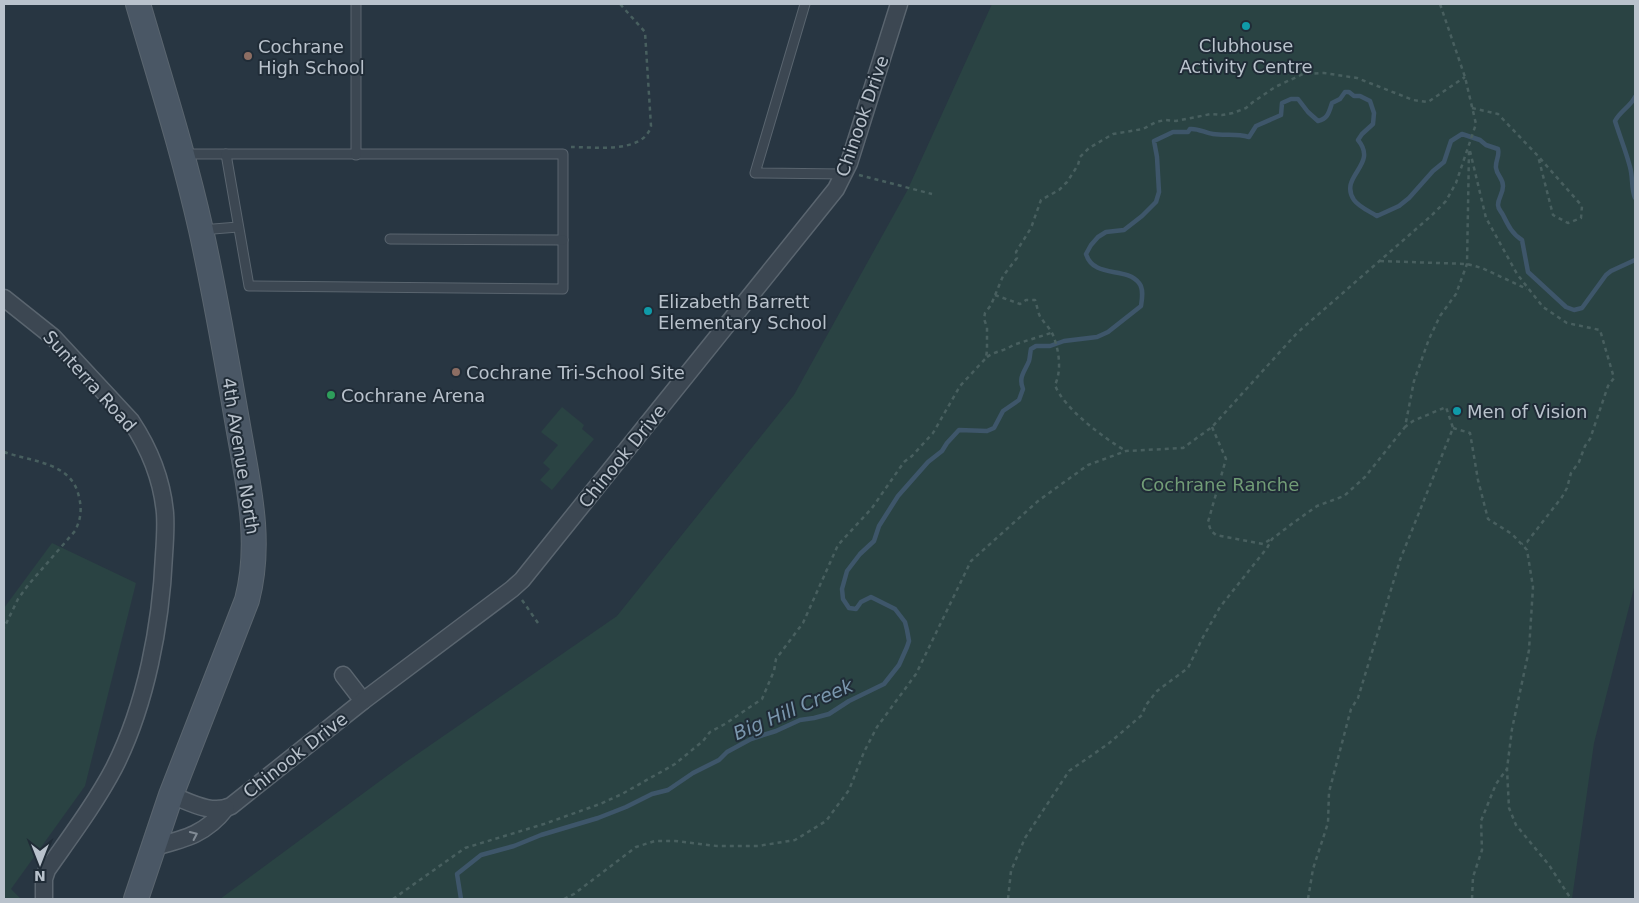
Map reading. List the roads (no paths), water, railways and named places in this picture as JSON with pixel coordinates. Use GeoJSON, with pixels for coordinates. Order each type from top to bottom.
{"type":"FeatureCollection","features":[{"type":"Feature","properties":{"kind":"street","name":"4th Avenue North"},"geometry":{"type":"LineString","coordinates":[[136,899],[172,795],[247,600],[255,557],[252,511],[227,364],[201,230],[138,4]]}},
{"type":"Feature","properties":{"kind":"street","name":"Chinook Drive"},"geometry":{"type":"LineString","coordinates":[[154,848],[196,835],[218,818],[226,808],[522,580],[825,202],[850,174],[849,163],[899,4]]}},
{"type":"Feature","properties":{"kind":"street","name":"Sunterra Road"},"geometry":{"type":"LineString","coordinates":[[4,298],[53,337],[131,421],[155,468],[165,513],[164,565],[158,616],[149,662],[135,715],[114,767],[100,793],[47,870],[44,879],[44,899]]}},
{"type":"Feature","properties":{"kind":"street","name":"Chinook Drive"},"geometry":{"type":"LineString","coordinates":[[343,675],[364,701]]}},
{"type":"Feature","properties":{"kind":"street","name":"Chinook Drive"},"geometry":{"type":"LineString","coordinates":[[172,795],[208,808],[218,810],[226,808]]}},
{"type":"Feature","properties":{"kind":"lane"},"geometry":{"type":"LineString","coordinates":[[356,4],[356,155]]}},
{"type":"Feature","properties":{"kind":"lane"},"geometry":{"type":"LineString","coordinates":[[805,4],[755,173],[850,174]]}},
{"type":"Feature","properties":{"kind":"lane"},"geometry":{"type":"LineString","coordinates":[[181,154],[226,154],[356,155],[563,154],[563,289],[249,286],[226,154]]}},
{"type":"Feature","properties":{"kind":"lane"},"geometry":{"type":"LineString","coordinates":[[201,230],[238,227]]}},
{"type":"Feature","properties":{"kind":"lane"},"geometry":{"type":"LineString","coordinates":[[390,239],[563,240]]}},
{"type":"Feature","properties":{"kind":"waterway","name":"Big Hill Creek"},"geometry":{"type":"LineString","coordinates":[[461,899],[457,874],[481,855],[598,818],[652,794],[668,790],[751,739],[776,731],[800,720],[829,714],[849,701],[884,684],[899,665],[907,647],[909,641],[905,622],[895,609],[871,597],[861,602],[856,609],[849,608],[843,599],[842,589],[847,571],[860,554],[874,541],[879,526],[898,496],[928,462],[942,451],[959,430],[987,431],[994,428],[1003,411],[1019,400],[1023,389],[1021,381],[1029,361],[1031,349],[1036,346],[1050,346],[1064,341],[1097,337],[1108,332],[1141,306],[1142,291],[1139,283],[1126,275],[1096,267],[1090,262],[1086,254],[1098,237],[1106,232],[1124,230],[1156,202],[1159,192],[1154,141],[1173,132],[1188,132],[1190,129],[1213,134],[1249,137],[1256,126],[1281,115],[1282,103],[1291,99],[1298,99],[1318,121],[1326,117],[1332,103],[1340,99],[1345,92],[1349,92],[1354,96],[1360,96],[1370,101],[1374,113],[1373,124],[1358,140],[1363,149],[1364,157],[1351,184],[1350,192],[1354,200],[1364,209],[1377,216],[1399,206],[1444,162],[1451,141],[1462,134],[1498,149],[1496,168],[1503,186],[1498,208],[1511,229],[1522,240],[1528,272],[1566,307],[1574,310],[1582,308],[1606,275],[1635,260]]}},
{"type":"Feature","properties":{"kind":"waterway","name":"Big Hill Creek"},"geometry":{"type":"LineString","coordinates":[[1635,97],[1615,121],[1627,155],[1635,198]]}},
{"type":"Feature","properties":{"kind":"place","name":"Clubhouse Activity Centre"},"geometry":{"type":"Point","coordinates":[1246,26]}},
{"type":"Feature","properties":{"kind":"place","name":"Cochrane High School"},"geometry":{"type":"Point","coordinates":[248,56]}},
{"type":"Feature","properties":{"kind":"place","name":"Elizabeth Barrett Elementary School"},"geometry":{"type":"Point","coordinates":[648,311]}},
{"type":"Feature","properties":{"kind":"place","name":"Cochrane Tri-School Site"},"geometry":{"type":"Point","coordinates":[456,372]}},
{"type":"Feature","properties":{"kind":"place","name":"Cochrane Arena"},"geometry":{"type":"Point","coordinates":[331,395]}},
{"type":"Feature","properties":{"kind":"place","name":"Men of Vision"},"geometry":{"type":"Point","coordinates":[1457,411]}},
{"type":"Feature","properties":{"kind":"park label","name":"Cochrane Ranche"},"geometry":{"type":"Point","coordinates":[1220,484]}}]}
